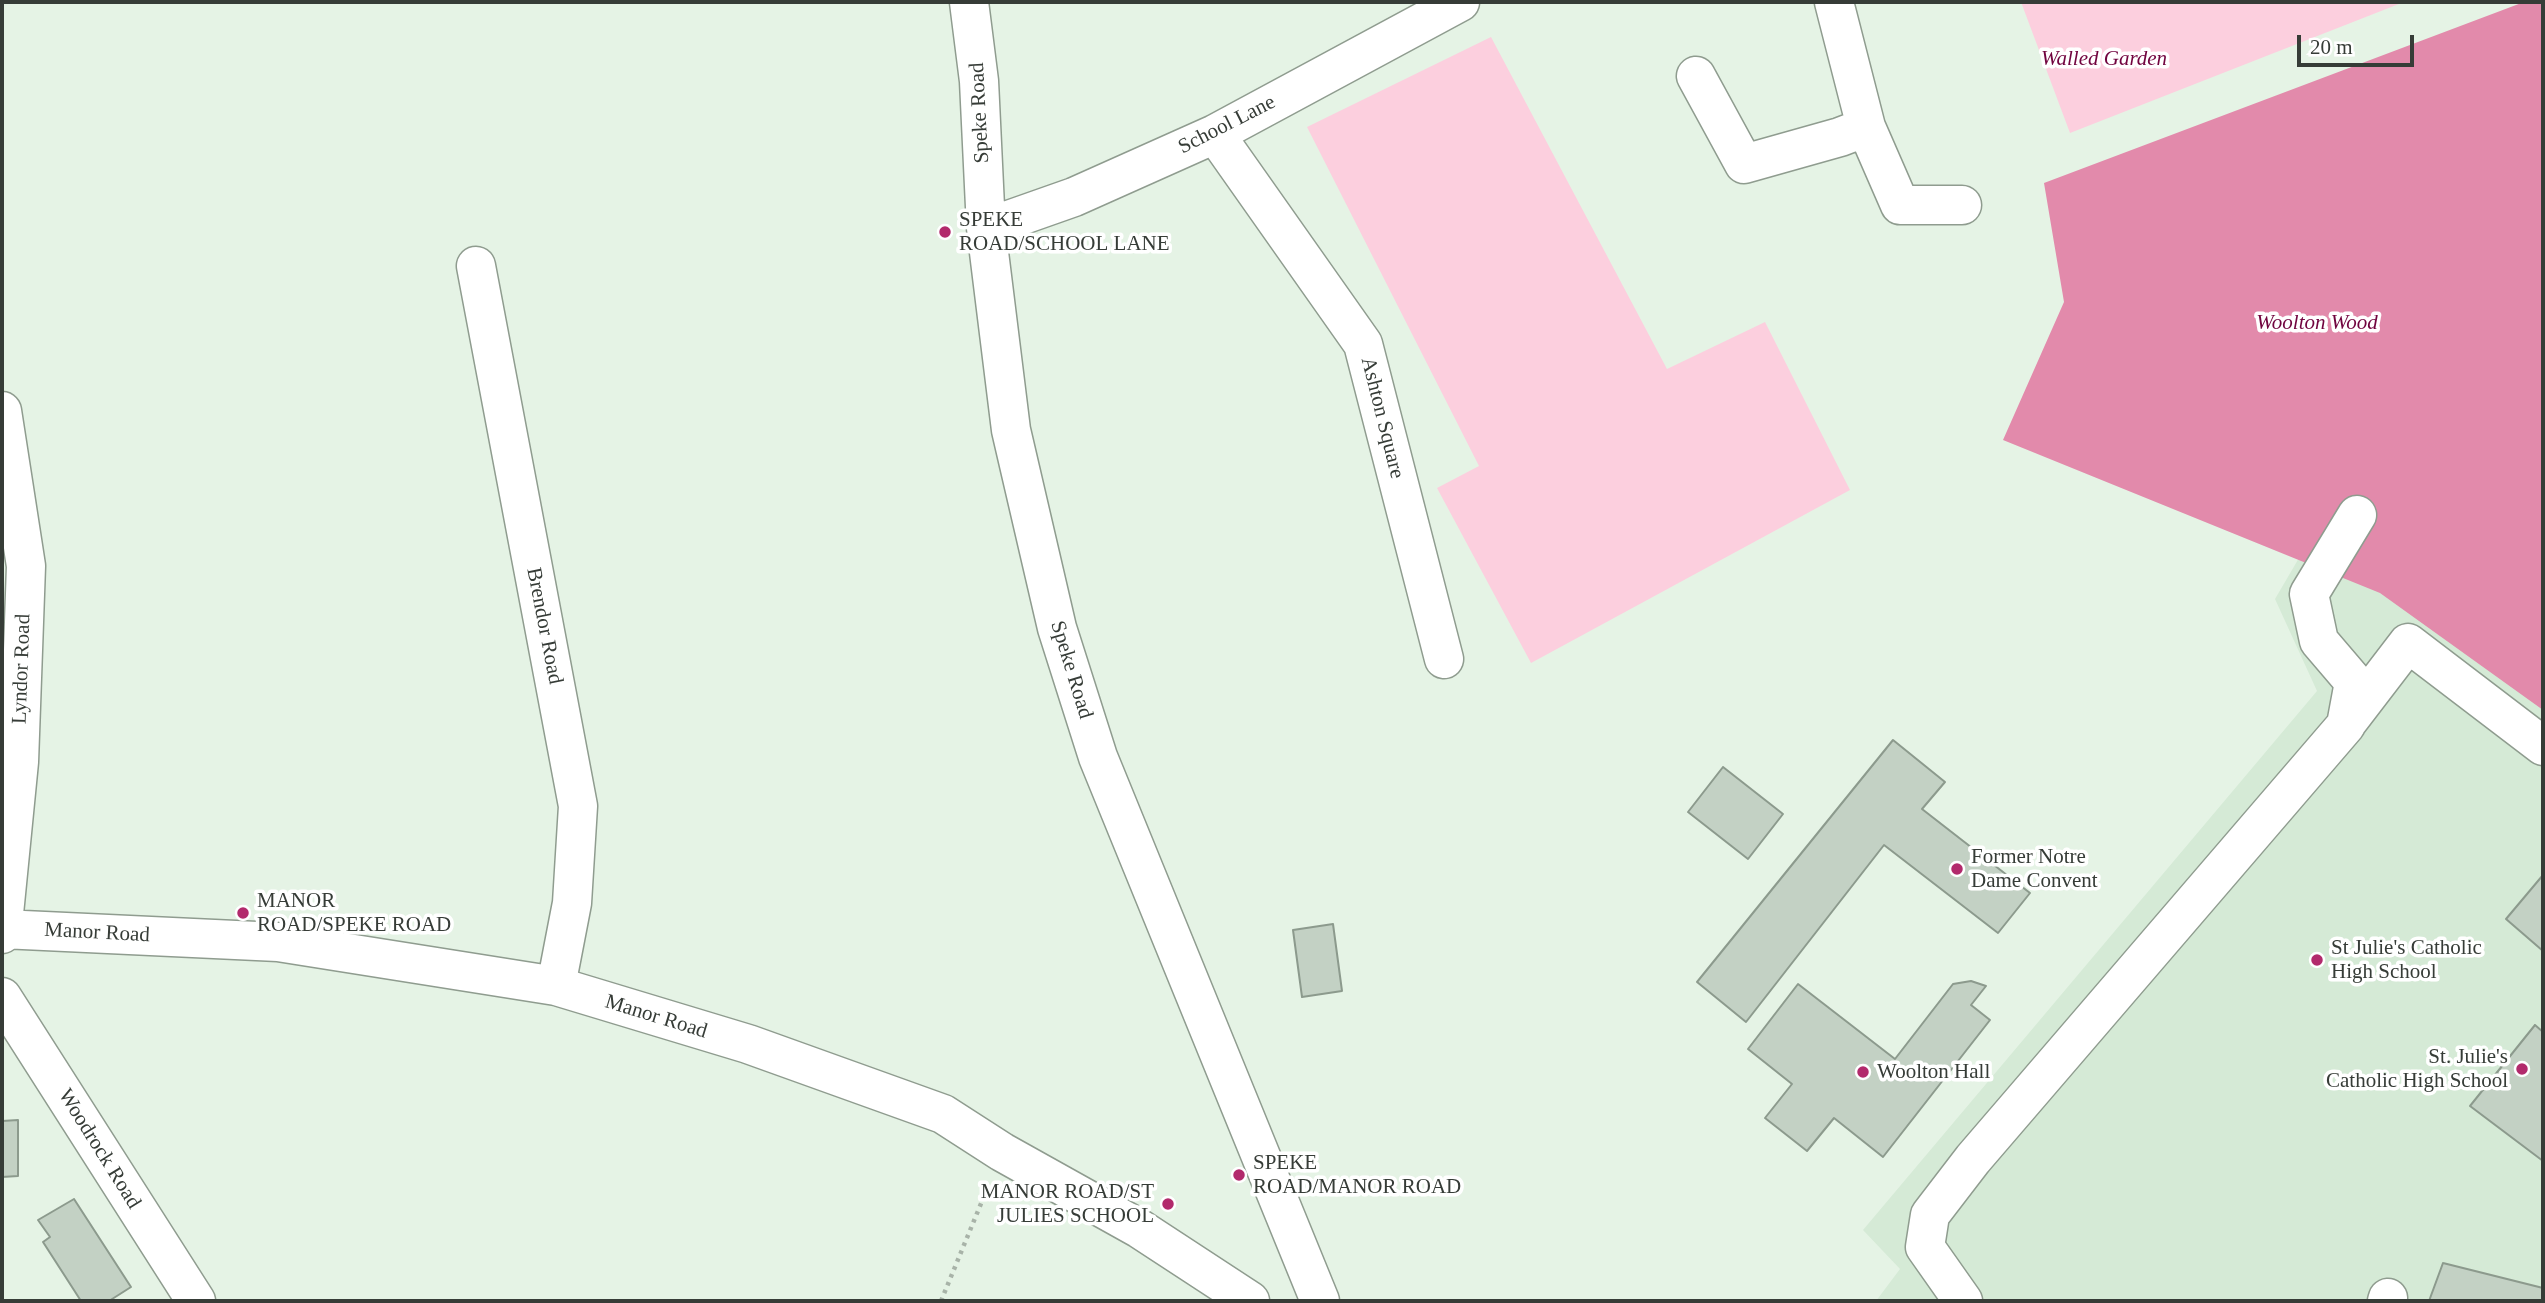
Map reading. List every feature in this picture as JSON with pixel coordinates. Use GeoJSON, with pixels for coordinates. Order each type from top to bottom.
{"type":"FeatureCollection","features":[{"type":"Feature","properties":{"kind":"street","name":"Speke Road"},"geometry":{"type":"LineString","coordinates":[[970,2],[979,81],[986,228],[1011,430],[1057,628],[1098,757],[1317,1300]]}},
{"type":"Feature","properties":{"kind":"street","name":"School Lane"},"geometry":{"type":"LineString","coordinates":[[986,228],[1074,197],[1215,134],[1460,2]]}},
{"type":"Feature","properties":{"kind":"street"},"geometry":{"type":"LineString","coordinates":[[1834,2],[1866,127],[1900,205],[1962,205]]}},
{"type":"Feature","properties":{"kind":"street"},"geometry":{"type":"LineString","coordinates":[[1696,76],[1744,164],[1840,138],[1866,127]]}},
{"type":"Feature","properties":{"kind":"street","name":"Ashton Square"},"geometry":{"type":"LineString","coordinates":[[1215,134],[1363,344],[1444,659]]}},
{"type":"Feature","properties":{"kind":"street","name":"Brendor Road"},"geometry":{"type":"LineString","coordinates":[[476,266],[578,806],[572,904],[556,986]]}},
{"type":"Feature","properties":{"kind":"street","name":"Lyndor Road"},"geometry":{"type":"LineString","coordinates":[[2,931],[19,762],[26,566],[3,416]]}},
{"type":"Feature","properties":{"kind":"street"},"geometry":{"type":"LineString","coordinates":[[2346,724],[2354,682],[2319,641],[2309,594],[2357,515]]}},
{"type":"Feature","properties":{"kind":"street"},"geometry":{"type":"LineString","coordinates":[[1963,1301],[1925,1247],[1930,1215],[1973,1159],[2346,724],[2408,643],[2543,746]]}},
{"type":"Feature","properties":{"kind":"street","name":"Manor Road"},"geometry":{"type":"LineString","coordinates":[[2,931],[278,942],[556,986],[748,1044],[943,1114],[1002,1152],[1140,1229],[1250,1301]]}},
{"type":"Feature","properties":{"kind":"street","name":"Woodrock Road"},"geometry":{"type":"LineString","coordinates":[[2,997],[196,1301]]}},
{"type":"Feature","properties":{"kind":"path"},"geometry":{"type":"LineString","coordinates":[[941,1301],[1002,1152]]}},
{"type":"Feature","properties":{"kind":"shaded area","name":"St Julie's Catholic High School"},"geometry":{"type":"Polygon","coordinates":[[[2330,505],[2543,645],[2543,1301],[1876,1301],[1900,1269],[1863,1230],[2317,691],[2275,599],[2330,505]]]}},
{"type":"Feature","properties":{"kind":"green space","name":"Walled Garden"},"geometry":{"type":"Polygon","coordinates":[[[2021,2],[2404,2],[2070,133],[2021,2]]]}},
{"type":"Feature","properties":{"kind":"green space","name":"Woolton Wood"},"geometry":{"type":"Polygon","coordinates":[[[2524,2],[2543,2],[2543,710],[2380,593],[2003,440],[2064,302],[2044,183],[2524,2]]]}},
{"type":"Feature","properties":{"kind":"green space"},"geometry":{"type":"Polygon","coordinates":[[[1491,37],[1667,369],[1765,322],[1850,490],[1531,663],[1437,488],[1479,466],[1307,127],[1491,37]]]}},
{"type":"Feature","properties":{"kind":"building","name":"Former Notre Dame Convent"},"geometry":{"type":"Polygon","coordinates":[[[1893,740],[1945,782],[1922,809],[2030,893],[1998,933],[1884,845],[1746,1022],[1697,982],[1893,740]]]}},
{"type":"Feature","properties":{"kind":"building"},"geometry":{"type":"Polygon","coordinates":[[[1723,767],[1783,814],[1748,859],[1688,812],[1723,767]]]}},
{"type":"Feature","properties":{"kind":"building"},"geometry":{"type":"Polygon","coordinates":[[[2543,875],[2543,951],[2506,919],[2543,875]]]}},
{"type":"Feature","properties":{"kind":"building"},"geometry":{"type":"Polygon","coordinates":[[[1333,924],[1342,991],[1302,997],[1293,930],[1333,924]]]}},
{"type":"Feature","properties":{"kind":"building","name":"Woolton Hall"},"geometry":{"type":"Polygon","coordinates":[[[1971,981],[1986,986],[1971,1005],[1990,1020],[1883,1157],[1834,1118],[1807,1151],[1765,1118],[1792,1084],[1748,1049],[1798,984],[1895,1059],[1953,984],[1971,981]]]}},
{"type":"Feature","properties":{"kind":"building","name":"St. Julie's Catholic High School"},"geometry":{"type":"Polygon","coordinates":[[[2535,1025],[2543,1032],[2543,1161],[2470,1106],[2535,1025]]]}},
{"type":"Feature","properties":{"kind":"building"},"geometry":{"type":"Polygon","coordinates":[[[18,1120],[18,1176],[2,1177],[2,1121],[18,1120]]]}},
{"type":"Feature","properties":{"kind":"building"},"geometry":{"type":"Polygon","coordinates":[[[74,1199],[131,1287],[109,1301],[81,1301],[43,1242],[50,1237],[38,1220],[74,1199]]]}},
{"type":"Feature","properties":{"kind":"building"},"geometry":{"type":"Polygon","coordinates":[[[2443,1263],[2543,1288],[2543,1301],[2429,1301],[2443,1263]]]}},
{"type":"Feature","properties":{"kind":"place","name":"SPEKE ROAD/SCHOOL LANE"},"geometry":{"type":"Point","coordinates":[945,232]}},
{"type":"Feature","properties":{"kind":"place","name":"Former Notre Dame Convent"},"geometry":{"type":"Point","coordinates":[1957,869]}},
{"type":"Feature","properties":{"kind":"place","name":"MANOR ROAD/SPEKE ROAD"},"geometry":{"type":"Point","coordinates":[243,913]}},
{"type":"Feature","properties":{"kind":"place","name":"St Julie's Catholic High School"},"geometry":{"type":"Point","coordinates":[2317,960]}},
{"type":"Feature","properties":{"kind":"place","name":"St. Julie's Catholic High School"},"geometry":{"type":"Point","coordinates":[2522,1069]}},
{"type":"Feature","properties":{"kind":"place","name":"Woolton Hall"},"geometry":{"type":"Point","coordinates":[1863,1072]}},
{"type":"Feature","properties":{"kind":"place","name":"SPEKE ROAD/MANOR ROAD"},"geometry":{"type":"Point","coordinates":[1239,1175]}},
{"type":"Feature","properties":{"kind":"place","name":"MANOR ROAD/ST JULIES SCHOOL"},"geometry":{"type":"Point","coordinates":[1168,1204]}}]}
